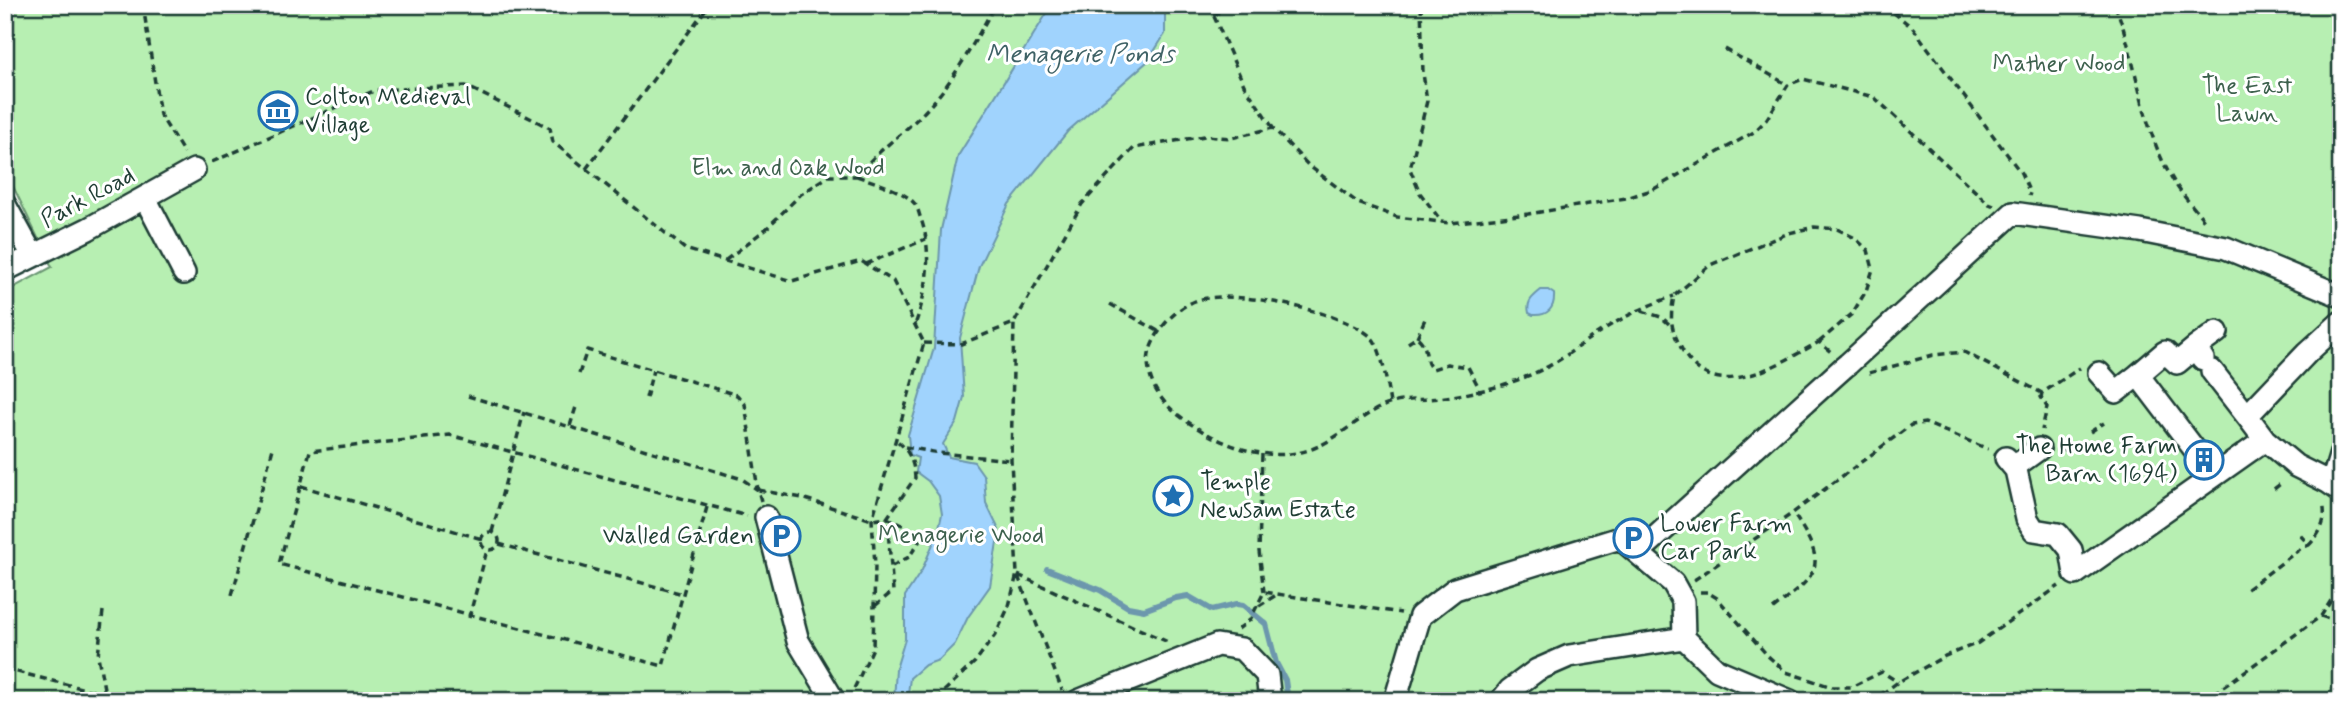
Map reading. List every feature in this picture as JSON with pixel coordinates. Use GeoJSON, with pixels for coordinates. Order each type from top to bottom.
{"type":"FeatureCollection","features":[{"type":"Feature","properties":{"kind":"street","name":"Park Road"},"geometry":{"type":"LineString","coordinates":[[5,270],[194,170]]}},
{"type":"Feature","properties":{"kind":"street"},"geometry":{"type":"LineString","coordinates":[[145,198],[184,273]]}},
{"type":"Feature","properties":{"kind":"street"},"geometry":{"type":"LineString","coordinates":[[5,205],[33,256]]}},
{"type":"Feature","properties":{"kind":"street"},"geometry":{"type":"LineString","coordinates":[[1638,553],[2018,214],[2140,231],[2226,248],[2341,296]]}},
{"type":"Feature","properties":{"kind":"street"},"geometry":{"type":"LineString","coordinates":[[2247,416],[2307,353],[2341,322]]}},
{"type":"Feature","properties":{"kind":"street"},"geometry":{"type":"LineString","coordinates":[[2204,360],[2217,332]]}},
{"type":"Feature","properties":{"kind":"street"},"geometry":{"type":"LineString","coordinates":[[2099,373],[2116,392],[2165,352],[2177,363],[2204,360]]}},
{"type":"Feature","properties":{"kind":"street"},"geometry":{"type":"LineString","coordinates":[[2204,360],[2265,440],[2296,467],[2340,490]]}},
{"type":"Feature","properties":{"kind":"street"},"geometry":{"type":"LineString","coordinates":[[2138,375],[2195,450]]}},
{"type":"Feature","properties":{"kind":"street"},"geometry":{"type":"LineString","coordinates":[[2039,449],[2010,462],[2027,519],[2035,530],[2058,534],[2071,550],[2075,574],[2213,473],[2265,440]]}},
{"type":"Feature","properties":{"kind":"street"},"geometry":{"type":"LineString","coordinates":[[2340,490],[2335,473],[2341,453]]}},
{"type":"Feature","properties":{"kind":"street"},"geometry":{"type":"LineString","coordinates":[[766,517],[798,641],[834,701]]}},
{"type":"Feature","properties":{"kind":"street"},"geometry":{"type":"LineString","coordinates":[[1395,701],[1420,616],[1455,589],[1620,538],[1673,583],[1683,601],[1684,638],[1717,670],[1790,701]]}},
{"type":"Feature","properties":{"kind":"street"},"geometry":{"type":"LineString","coordinates":[[1501,701],[1510,690],[1537,670],[1569,656],[1684,638]]}},
{"type":"Feature","properties":{"kind":"street"},"geometry":{"type":"LineString","coordinates":[[1078,701],[1217,645],[1242,649],[1267,675],[1270,701]]}},
{"type":"Feature","properties":{"kind":"path"},"geometry":{"type":"LineString","coordinates":[[143,5],[160,115],[194,170],[376,90],[466,86],[550,128],[553,142],[685,248],[792,281],[861,261],[893,281],[924,343],[873,520],[873,648],[847,701]]}},
{"type":"Feature","properties":{"kind":"path"},"geometry":{"type":"LineString","coordinates":[[586,169],[709,5]]}},
{"type":"Feature","properties":{"kind":"path"},"geometry":{"type":"LineString","coordinates":[[856,176],[871,157],[927,110],[966,56],[995,5]]}},
{"type":"Feature","properties":{"kind":"path"},"geometry":{"type":"LineString","coordinates":[[1209,5],[1244,85],[1273,128],[1308,165],[1358,203],[1397,218],[1443,222],[1528,214],[1626,198],[1652,190],[1754,132],[1766,120],[1788,85],[1803,79],[1874,97],[1989,204],[2018,214],[2030,193],[2021,173],[1913,28],[1884,5]]}},
{"type":"Feature","properties":{"kind":"path"},"geometry":{"type":"LineString","coordinates":[[1213,16],[1230,5]]}},
{"type":"Feature","properties":{"kind":"path"},"geometry":{"type":"LineString","coordinates":[[1421,5],[1421,52],[1427,101],[1410,169],[1420,193],[1443,222]]}},
{"type":"Feature","properties":{"kind":"path"},"geometry":{"type":"LineString","coordinates":[[2115,5],[2144,113],[2157,149],[2173,181],[2226,248]]}},
{"type":"Feature","properties":{"kind":"path"},"geometry":{"type":"LineString","coordinates":[[1725,49],[1788,85]]}},
{"type":"Feature","properties":{"kind":"path"},"geometry":{"type":"LineString","coordinates":[[937,701],[975,662],[996,634],[1009,606],[1017,574],[1011,460],[1014,323],[1029,293],[1082,204],[1134,148],[1205,136],[1231,138],[1273,128]]}},
{"type":"Feature","properties":{"kind":"path"},"geometry":{"type":"LineString","coordinates":[[726,261],[767,228],[801,194],[829,176],[856,176],[893,190],[915,204],[926,239],[927,268],[924,302],[915,325]]}},
{"type":"Feature","properties":{"kind":"path"},"geometry":{"type":"LineString","coordinates":[[1390,403],[1385,374],[1374,339],[1354,323],[1326,313],[1226,297],[1196,300],[1173,315],[1158,331],[1150,351],[1149,371],[1154,387],[1165,404],[1200,431],[1262,454],[1292,454],[1319,446],[1390,403],[1490,390],[1546,368],[1600,331],[1640,311],[1674,296],[1710,265],[1788,233],[1814,227],[1837,229],[1855,237],[1868,250],[1873,269],[1866,291],[1852,314],[1819,342],[1768,369],[1739,377],[1721,379],[1706,375],[1689,360],[1670,325],[1661,317],[1640,311]]}},
{"type":"Feature","properties":{"kind":"path"},"geometry":{"type":"LineString","coordinates":[[865,264],[926,239]]}},
{"type":"Feature","properties":{"kind":"path"},"geometry":{"type":"LineString","coordinates":[[1670,325],[1674,296]]}},
{"type":"Feature","properties":{"kind":"path"},"geometry":{"type":"LineString","coordinates":[[1111,304],[1158,331]]}},
{"type":"Feature","properties":{"kind":"path"},"geometry":{"type":"LineString","coordinates":[[1408,343],[1418,337],[1425,319]]}},
{"type":"Feature","properties":{"kind":"path"},"geometry":{"type":"LineString","coordinates":[[924,343],[961,344],[1014,323]]}},
{"type":"Feature","properties":{"kind":"path"},"geometry":{"type":"LineString","coordinates":[[1418,337],[1427,348],[1429,367],[1433,369],[1447,364],[1468,368],[1477,384],[1478,392]]}},
{"type":"Feature","properties":{"kind":"path"},"geometry":{"type":"LineString","coordinates":[[1819,342],[1848,367],[1964,352],[2042,393]]}},
{"type":"Feature","properties":{"kind":"path"},"geometry":{"type":"LineString","coordinates":[[468,396],[742,479],[758,490],[745,404],[737,395],[587,350],[579,374]]}},
{"type":"Feature","properties":{"kind":"path"},"geometry":{"type":"LineString","coordinates":[[2042,393],[2086,365],[2092,372],[2099,373]]}},
{"type":"Feature","properties":{"kind":"path"},"geometry":{"type":"LineString","coordinates":[[646,398],[653,370]]}},
{"type":"Feature","properties":{"kind":"path"},"geometry":{"type":"LineString","coordinates":[[2039,449],[2047,407],[2041,397],[2042,393]]}},
{"type":"Feature","properties":{"kind":"path"},"geometry":{"type":"LineString","coordinates":[[570,426],[576,407]]}},
{"type":"Feature","properties":{"kind":"path"},"geometry":{"type":"LineString","coordinates":[[492,532],[524,412]]}},
{"type":"Feature","properties":{"kind":"path"},"geometry":{"type":"LineString","coordinates":[[1677,591],[1793,513],[1911,425],[1925,423],[1954,433],[2010,462]]}},
{"type":"Feature","properties":{"kind":"path"},"geometry":{"type":"LineString","coordinates":[[2091,432],[2104,423]]}},
{"type":"Feature","properties":{"kind":"path"},"geometry":{"type":"LineString","coordinates":[[707,507],[663,666],[470,617],[279,564],[310,451],[450,435],[707,507],[744,516],[766,517]]}},
{"type":"Feature","properties":{"kind":"path"},"geometry":{"type":"LineString","coordinates":[[896,442],[906,447],[939,453],[1011,460]]}},
{"type":"Feature","properties":{"kind":"path"},"geometry":{"type":"LineString","coordinates":[[232,595],[274,445]]}},
{"type":"Feature","properties":{"kind":"path"},"geometry":{"type":"LineString","coordinates":[[874,607],[893,592],[887,518],[915,478],[914,467],[906,447]]}},
{"type":"Feature","properties":{"kind":"path"},"geometry":{"type":"LineString","coordinates":[[1250,620],[1264,592],[1259,551],[1262,454]]}},
{"type":"Feature","properties":{"kind":"path"},"geometry":{"type":"LineString","coordinates":[[2246,589],[2309,545],[2323,525],[2325,512],[2314,486],[2313,475]]}},
{"type":"Feature","properties":{"kind":"path"},"geometry":{"type":"LineString","coordinates":[[301,486],[482,539]]}},
{"type":"Feature","properties":{"kind":"path"},"geometry":{"type":"LineString","coordinates":[[784,495],[873,520],[887,518],[907,527],[919,542],[909,556],[890,567]]}},
{"type":"Feature","properties":{"kind":"path"},"geometry":{"type":"LineString","coordinates":[[1773,609],[1806,584],[1814,573],[1816,558],[1812,544],[1793,513]]}},
{"type":"Feature","properties":{"kind":"path"},"geometry":{"type":"LineString","coordinates":[[492,532],[498,535],[499,544],[496,549],[487,550],[482,546],[482,539],[486,533],[492,532]]}},
{"type":"Feature","properties":{"kind":"path"},"geometry":{"type":"LineString","coordinates":[[2300,535],[2309,545]]}},
{"type":"Feature","properties":{"kind":"path"},"geometry":{"type":"LineString","coordinates":[[499,544],[683,594]]}},
{"type":"Feature","properties":{"kind":"path"},"geometry":{"type":"LineString","coordinates":[[470,617],[487,550]]}},
{"type":"Feature","properties":{"kind":"path"},"geometry":{"type":"LineString","coordinates":[[1017,574],[1195,654]]}},
{"type":"Feature","properties":{"kind":"path"},"geometry":{"type":"LineString","coordinates":[[1017,574],[1066,701]]}},
{"type":"Feature","properties":{"kind":"path"},"geometry":{"type":"LineString","coordinates":[[1872,701],[1898,682],[1945,656],[1978,643],[2075,574]]}},
{"type":"Feature","properties":{"kind":"path"},"geometry":{"type":"LineString","coordinates":[[2204,701],[2321,615],[2341,585]]}},
{"type":"Feature","properties":{"kind":"path"},"geometry":{"type":"LineString","coordinates":[[1677,591],[1707,592],[1717,598],[1768,656],[1786,672],[1832,687],[1850,687],[1882,672],[1898,682]]}},
{"type":"Feature","properties":{"kind":"path"},"geometry":{"type":"LineString","coordinates":[[1264,592],[1420,616]]}},
{"type":"Feature","properties":{"kind":"path"},"geometry":{"type":"LineString","coordinates":[[1257,607],[1278,594]]}},
{"type":"Feature","properties":{"kind":"path"},"geometry":{"type":"LineString","coordinates":[[103,611],[98,656],[105,694]]}},
{"type":"Feature","properties":{"kind":"path"},"geometry":{"type":"LineString","coordinates":[[2321,615],[2341,622]]}},
{"type":"Feature","properties":{"kind":"path"},"geometry":{"type":"LineString","coordinates":[[5,669],[105,694],[118,701]]}},
{"type":"Feature","properties":{"kind":"green space","name":"Temple Newsam Estate"},"geometry":{"type":"Polygon","coordinates":[[[5,5],[2341,5],[2341,701],[5,701],[5,292],[52,267],[12,184],[5,176],[5,5]]]}},
{"type":"Feature","properties":{"kind":"water","name":"Menagerie Ponds"},"geometry":{"type":"Polygon","coordinates":[[[1052,5],[1165,5],[1165,34],[1148,61],[1068,131],[1009,204],[979,266],[960,338],[964,397],[957,422],[943,444],[949,457],[974,462],[984,476],[986,503],[999,530],[990,586],[968,617],[955,644],[939,660],[925,665],[910,678],[907,701],[894,701],[896,669],[905,639],[905,596],[922,570],[938,532],[942,514],[939,496],[928,481],[916,472],[918,458],[910,455],[908,435],[934,348],[941,230],[958,156],[1052,5]]]}},
{"type":"Feature","properties":{"kind":"water"},"geometry":{"type":"Polygon","coordinates":[[[1541,290],[1554,294],[1553,303],[1550,310],[1533,315],[1529,313],[1529,302],[1541,290]]]}},
{"type":"Feature","properties":{"kind":"waterway"},"geometry":{"type":"LineString","coordinates":[[1047,569],[1100,590],[1128,607],[1144,610],[1188,596],[1212,610],[1243,605],[1266,624],[1276,663],[1285,680],[1288,701]]}},
{"type":"Feature","properties":{"kind":"tunnel"},"geometry":{"type":"LineString","coordinates":[[2195,450],[2211,471]]}},
{"type":"Feature","properties":{"kind":"place","name":"Colton Medieval Village"},"geometry":{"type":"Point","coordinates":[278,111]}},
{"type":"Feature","properties":{"kind":"place","name":"The Home Farm Barn (1694)"},"geometry":{"type":"Point","coordinates":[2204,460]}},
{"type":"Feature","properties":{"kind":"place","name":"Temple Newsam Estate"},"geometry":{"type":"Point","coordinates":[1173,496]}},
{"type":"Feature","properties":{"kind":"place","name":"Walled Garden"},"geometry":{"type":"Point","coordinates":[781,536]}},
{"type":"Feature","properties":{"kind":"place","name":"Lower Farm Car Park"},"geometry":{"type":"Point","coordinates":[1633,538]}},
{"type":"Feature","properties":{"kind":"park label","name":"Mather Wood"},"geometry":{"type":"Point","coordinates":[2059,64]}},
{"type":"Feature","properties":{"kind":"park label","name":"The East Lawn"},"geometry":{"type":"Point","coordinates":[2247,100]}},
{"type":"Feature","properties":{"kind":"park label","name":"Elm and Oak Wood"},"geometry":{"type":"Point","coordinates":[788,168]}},
{"type":"Feature","properties":{"kind":"park label","name":"Menagerie Wood"},"geometry":{"type":"Point","coordinates":[961,535]}}]}
